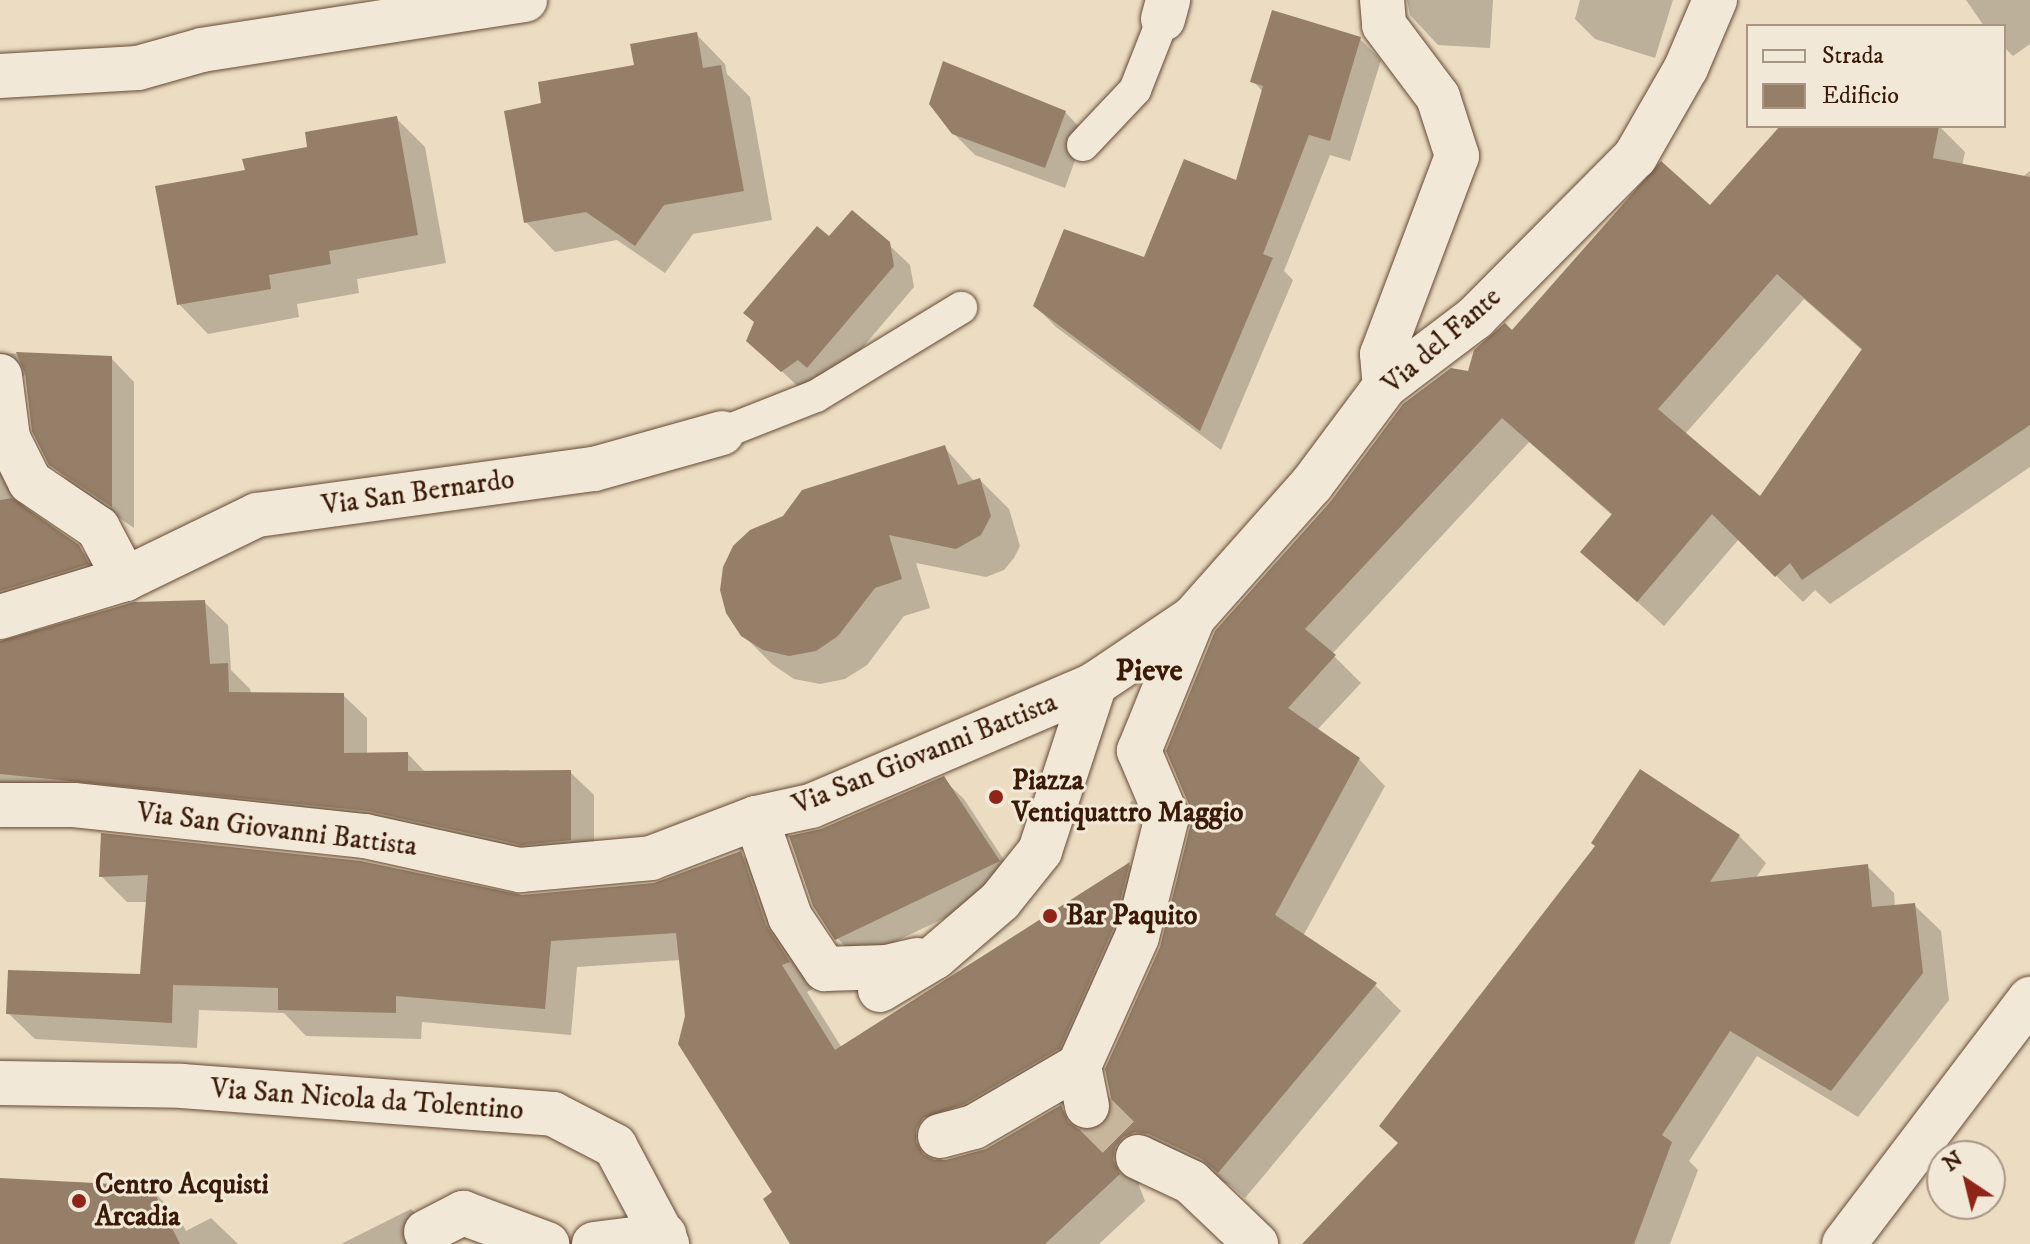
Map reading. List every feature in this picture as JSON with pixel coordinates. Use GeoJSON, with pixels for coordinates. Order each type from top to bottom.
{"type":"FeatureCollection","features":[{"type":"Feature","properties":{"kind":"street"},"geometry":{"type":"LineString","coordinates":[[0,76],[138,68],[202,50],[525,0]]}},
{"type":"Feature","properties":{"kind":"street"},"geometry":{"type":"LineString","coordinates":[[1382,0],[1384,25],[1438,97],[1457,156],[1382,354],[1385,386]]}},
{"type":"Feature","properties":{"kind":"street","name":"Via del Fante"},"geometry":{"type":"LineString","coordinates":[[1095,684],[1193,618],[1312,484],[1385,386],[1475,318],[1635,157],[1686,68],[1715,0]]}},
{"type":"Feature","properties":{"kind":"street"},"geometry":{"type":"LineString","coordinates":[[0,376],[8,438],[30,482],[98,528],[125,579]]}},
{"type":"Feature","properties":{"kind":"street","name":"Via San Bernardo"},"geometry":{"type":"LineString","coordinates":[[0,617],[125,579],[257,515],[594,469],[722,433]]}},
{"type":"Feature","properties":{"kind":"street"},"geometry":{"type":"LineString","coordinates":[[940,1136],[974,1127],[1083,1086],[1137,937],[1167,817],[1139,751],[1193,618]]}},
{"type":"Feature","properties":{"kind":"street"},"geometry":{"type":"LineString","coordinates":[[880,990],[935,957],[1000,901],[1040,851],[1095,684]]}},
{"type":"Feature","properties":{"kind":"street","name":"Via San Giovanni Battista"},"geometry":{"type":"LineString","coordinates":[[0,805],[74,805],[365,836],[520,870],[651,858],[756,818],[811,806],[1095,684]]}},
{"type":"Feature","properties":{"kind":"street"},"geometry":{"type":"LineString","coordinates":[[756,818],[790,917],[825,969],[887,967],[935,957]]}},
{"type":"Feature","properties":{"kind":"street"},"geometry":{"type":"LineString","coordinates":[[1844,1244],[2030,999]]}},
{"type":"Feature","properties":{"kind":"street","name":"Via San Nicola da Tolentino"},"geometry":{"type":"LineString","coordinates":[[0,1083],[182,1086],[553,1114],[615,1146],[665,1240]]}},
{"type":"Feature","properties":{"kind":"street"},"geometry":{"type":"LineString","coordinates":[[1138,1157],[1191,1182],[1256,1244]]}},
{"type":"Feature","properties":{"kind":"street"},"geometry":{"type":"LineString","coordinates":[[426,1232],[463,1213],[547,1244]]}},
{"type":"Feature","properties":{"kind":"street"},"geometry":{"type":"LineString","coordinates":[[594,1244],[665,1240]]}},
{"type":"Feature","properties":{"kind":"lane"},"geometry":{"type":"LineString","coordinates":[[1083,145],[1135,90],[1165,9]]}},
{"type":"Feature","properties":{"kind":"lane"},"geometry":{"type":"LineString","coordinates":[[722,433],[816,396],[961,308]]}},
{"type":"Feature","properties":{"kind":"building"},"geometry":{"type":"Polygon","coordinates":[[[1272,10],[1361,37],[1330,141],[1309,135],[1263,254],[1273,258],[1200,431],[1033,306],[1064,229],[1144,257],[1184,159],[1236,180],[1263,86],[1250,82],[1272,10]]]}},
{"type":"Feature","properties":{"kind":"building"},"geometry":{"type":"Polygon","coordinates":[[[697,32],[703,68],[721,65],[744,191],[664,205],[635,246],[586,212],[524,223],[504,111],[541,103],[538,82],[634,65],[630,44],[697,32]]]}},
{"type":"Feature","properties":{"kind":"building"},"geometry":{"type":"Polygon","coordinates":[[[943,61],[1066,111],[1045,168],[952,134],[929,104],[943,61]]]}},
{"type":"Feature","properties":{"kind":"building"},"geometry":{"type":"Polygon","coordinates":[[[397,116],[418,235],[329,251],[331,264],[269,275],[271,289],[177,305],[155,186],[245,170],[242,159],[307,147],[305,132],[397,116]]]}},
{"type":"Feature","properties":{"kind":"building"},"geometry":{"type":"Polygon","coordinates":[[[1778,128],[1939,128],[1933,158],[2030,177],[2030,425],[1802,580],[1790,563],[1775,577],[1712,514],[1637,602],[1580,552],[1612,514],[1502,418],[1305,629],[1336,655],[1288,708],[1360,758],[1275,915],[1377,983],[1218,1173],[1202,1159],[1149,1134],[1135,1132],[1123,1137],[1115,1147],[1113,1160],[1120,1174],[1045,1244],[790,1244],[763,1199],[772,1192],[678,1044],[685,1016],[676,933],[551,941],[545,1009],[396,996],[396,1013],[278,1010],[278,988],[173,985],[172,1023],[6,1014],[8,970],[140,974],[148,875],[99,877],[101,833],[361,861],[522,895],[654,883],[741,851],[766,925],[790,962],[782,965],[835,1050],[1130,862],[1113,929],[1060,1048],[964,1104],[923,1118],[916,1129],[916,1142],[923,1154],[934,1160],[946,1160],[986,1149],[1061,1105],[1068,1122],[1078,1129],[1091,1131],[1103,1125],[1110,1115],[1112,1102],[1105,1069],[1160,947],[1191,823],[1190,807],[1166,751],[1215,631],[1331,501],[1403,404],[1451,368],[1468,371],[1474,350],[1505,323],[1512,330],[1661,161],[1710,205],[1778,128]],[[1777,274],[1658,409],[1760,496],[1862,349],[1777,274]]]}},
{"type":"Feature","properties":{"kind":"building"},"geometry":{"type":"Polygon","coordinates":[[[852,210],[890,242],[894,266],[807,368],[798,360],[781,372],[746,341],[754,322],[743,313],[817,226],[829,236],[852,210]]]}},
{"type":"Feature","properties":{"kind":"building"},"geometry":{"type":"Polygon","coordinates":[[[16,352],[112,356],[112,507],[49,465],[32,431],[25,373],[16,352]]]}},
{"type":"Feature","properties":{"kind":"building"},"geometry":{"type":"Polygon","coordinates":[[[945,445],[958,485],[980,478],[991,516],[981,535],[956,549],[889,535],[902,579],[875,588],[838,636],[816,651],[789,656],[763,650],[741,636],[726,613],[720,590],[723,567],[733,546],[750,530],[783,516],[802,490],[945,445]]]}},
{"type":"Feature","properties":{"kind":"building"},"geometry":{"type":"Polygon","coordinates":[[[12,498],[79,545],[89,564],[0,591],[0,500],[12,498]]]}},
{"type":"Feature","properties":{"kind":"building"},"geometry":{"type":"Polygon","coordinates":[[[205,600],[210,664],[228,663],[229,692],[344,693],[344,753],[408,752],[408,771],[571,770],[571,840],[522,845],[368,811],[0,774],[0,641],[134,602],[205,600]]]}},
{"type":"Feature","properties":{"kind":"building"},"geometry":{"type":"Polygon","coordinates":[[[1640,769],[1740,835],[1710,882],[1868,864],[1872,907],[1915,903],[1923,973],[1831,1091],[1730,1031],[1662,1135],[1672,1142],[1634,1244],[1302,1244],[1398,1143],[1379,1126],[1595,846],[1591,843],[1640,769]]]}},
{"type":"Feature","properties":{"kind":"building"},"geometry":{"type":"Polygon","coordinates":[[[944,776],[1000,861],[835,940],[813,906],[789,836],[821,829],[944,776]]]}},
{"type":"Feature","properties":{"kind":"building","name":"Centro Acquisti Arcadia"},"geometry":{"type":"Polygon","coordinates":[[[0,1178],[151,1186],[180,1244],[0,1244],[0,1178]]]}},
{"type":"Feature","properties":{"kind":"tunnel"},"geometry":{"type":"LineString","coordinates":[[1087,1106],[1138,1157]]}},
{"type":"Feature","properties":{"kind":"place","name":"Piazza Ventiquattro Maggio"},"geometry":{"type":"Point","coordinates":[996,797]}},
{"type":"Feature","properties":{"kind":"place","name":"Bar Paquito"},"geometry":{"type":"Point","coordinates":[1050,916]}},
{"type":"Feature","properties":{"kind":"place","name":"Centro Acquisti Arcadia"},"geometry":{"type":"Point","coordinates":[79,1201]}},
{"type":"Feature","properties":{"kind":"district","name":"Pieve"},"geometry":{"type":"Point","coordinates":[1149,671]}}]}
